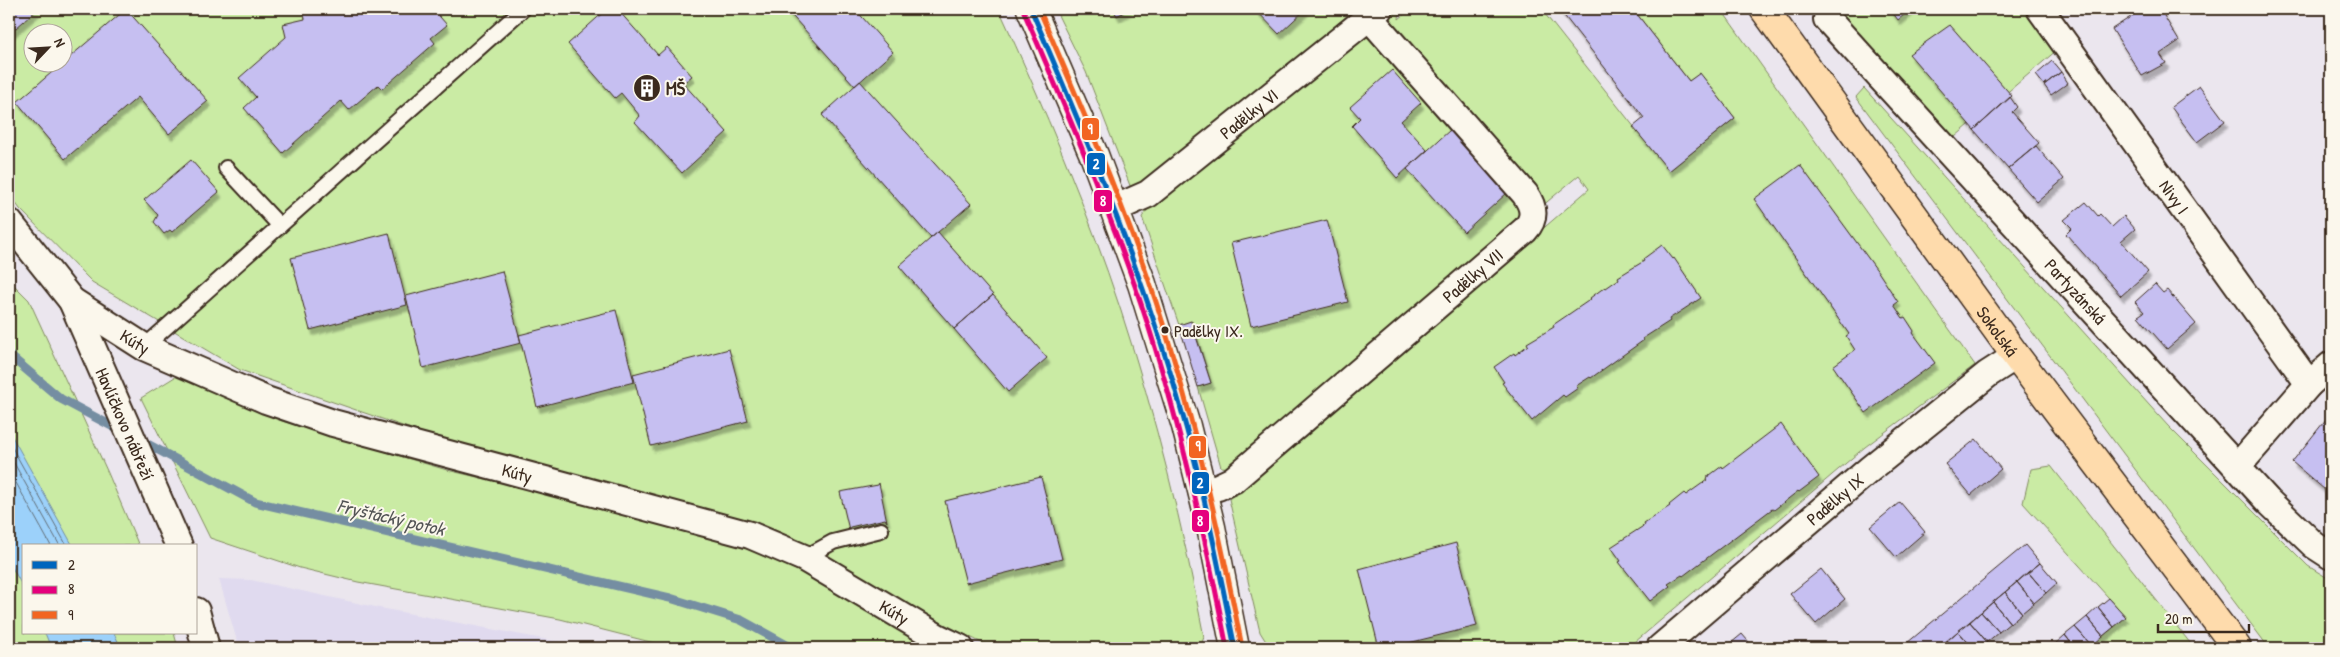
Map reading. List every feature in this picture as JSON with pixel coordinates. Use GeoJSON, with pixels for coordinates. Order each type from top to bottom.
{"type":"FeatureCollection","features":[{"type":"Feature","properties":{"kind":"main road","name":"Sokolská"},"geometry":{"type":"LineString","coordinates":[[1764,9],[2016,356],[2237,648]]}},
{"type":"Feature","properties":{"kind":"street"},"geometry":{"type":"LineString","coordinates":[[1030,9],[1065,86],[1142,284],[1186,426],[1202,491],[1235,648]]}},
{"type":"Feature","properties":{"kind":"street","name":"Nivy I"},"geometry":{"type":"LineString","coordinates":[[2040,9],[2309,384]]}},
{"type":"Feature","properties":{"kind":"street","name":"Padělky VI"},"geometry":{"type":"LineString","coordinates":[[1114,209],[1148,194],[1374,13]]}},
{"type":"Feature","properties":{"kind":"street","name":"Padělky VII"},"geometry":{"type":"LineString","coordinates":[[1202,491],[1218,487],[1233,480],[1526,230],[1533,217],[1532,207],[1525,194],[1374,13]]}},
{"type":"Feature","properties":{"kind":"street","name":"Partyzánská"},"geometry":{"type":"LineString","coordinates":[[1827,19],[2268,501],[2314,545],[2331,556]]}},
{"type":"Feature","properties":{"kind":"street"},"geometry":{"type":"LineString","coordinates":[[9,222],[72,301]]}},
{"type":"Feature","properties":{"kind":"street","name":"Kúty"},"geometry":{"type":"LineString","coordinates":[[72,301],[144,347],[249,394],[333,423],[750,535],[804,558],[937,637],[960,648]]}},
{"type":"Feature","properties":{"kind":"street","name":"Havlíčkovo nábřeží"},"geometry":{"type":"LineString","coordinates":[[72,301],[179,544]]}},
{"type":"Feature","properties":{"kind":"street","name":"Padělky IX"},"geometry":{"type":"LineString","coordinates":[[1660,648],[1870,468],[1988,374],[2016,356]]}},
{"type":"Feature","properties":{"kind":"street"},"geometry":{"type":"LineString","coordinates":[[2238,466],[2309,384],[2331,365]]}},
{"type":"Feature","properties":{"kind":"street"},"geometry":{"type":"LineString","coordinates":[[198,618],[206,648]]}},
{"type":"Feature","properties":{"kind":"lane"},"geometry":{"type":"LineString","coordinates":[[144,347],[524,9]]}},
{"type":"Feature","properties":{"kind":"lane"},"geometry":{"type":"LineString","coordinates":[[226,168],[280,226]]}},
{"type":"Feature","properties":{"kind":"lane"},"geometry":{"type":"LineString","coordinates":[[804,558],[833,542],[881,530]]}},
{"type":"Feature","properties":{"kind":"shaded area"},"geometry":{"type":"Polygon","coordinates":[[[219,579],[251,580],[380,608],[591,648],[239,648],[219,579]]]}},
{"type":"Feature","properties":{"kind":"green space"},"geometry":{"type":"Polygon","coordinates":[[[9,9],[999,9],[1079,196],[1108,272],[1134,351],[1168,473],[1187,555],[1204,637],[1200,648],[992,648],[735,519],[420,432],[240,370],[92,282],[20,209],[9,194],[9,9]]]}},
{"type":"Feature","properties":{"kind":"green space"},"geometry":{"type":"Polygon","coordinates":[[[1055,9],[1355,9],[1134,196],[1086,72],[1055,9]]]}},
{"type":"Feature","properties":{"kind":"green space"},"geometry":{"type":"Polygon","coordinates":[[[1386,9],[1400,9],[1399,19],[1411,9],[1541,9],[1669,171],[1735,118],[1700,74],[1689,81],[1633,9],[1721,9],[1975,365],[1865,447],[1628,648],[1270,648],[1260,632],[1229,499],[1589,189],[1579,175],[1231,468],[1221,467],[1198,387],[1211,383],[1192,321],[1179,325],[1142,217],[1149,208],[1386,9]]]}},
{"type":"Feature","properties":{"kind":"green space"},"geometry":{"type":"Polygon","coordinates":[[[1819,9],[2025,9],[2057,50],[1942,148],[1819,9]]]}},
{"type":"Feature","properties":{"kind":"green space"},"geometry":{"type":"Polygon","coordinates":[[[1864,88],[2168,426],[2308,566],[2331,580],[2331,648],[2269,648],[1856,97],[1864,88]]]}},
{"type":"Feature","properties":{"kind":"green space"},"geometry":{"type":"Polygon","coordinates":[[[9,280],[29,300],[138,544],[22,544],[22,634],[174,634],[178,648],[9,648],[9,280]]]}},
{"type":"Feature","properties":{"kind":"green space"},"geometry":{"type":"Polygon","coordinates":[[[183,372],[282,421],[447,470],[719,533],[798,571],[897,628],[938,648],[674,648],[560,619],[358,582],[300,568],[210,538],[141,398],[183,372]]]}},
{"type":"Feature","properties":{"kind":"green space"},"geometry":{"type":"Polygon","coordinates":[[[2051,466],[2194,648],[2089,648],[2126,617],[2023,503],[2031,469],[2051,466]]]}},
{"type":"Feature","properties":{"kind":"water"},"geometry":{"type":"Polygon","coordinates":[[[9,431],[72,544],[22,544],[22,585],[9,562],[9,431]]]}},
{"type":"Feature","properties":{"kind":"water"},"geometry":{"type":"Polygon","coordinates":[[[45,634],[114,634],[121,648],[51,648],[45,634]]]}},
{"type":"Feature","properties":{"kind":"building"},"geometry":{"type":"Polygon","coordinates":[[[9,9],[38,9],[22,22],[9,34],[9,9]]]}},
{"type":"Feature","properties":{"kind":"building"},"geometry":{"type":"Polygon","coordinates":[[[126,9],[208,101],[169,134],[138,97],[65,159],[17,102],[52,72],[72,72],[72,55],[126,9]]]}},
{"type":"Feature","properties":{"kind":"building"},"geometry":{"type":"Polygon","coordinates":[[[303,9],[433,9],[447,25],[431,38],[435,43],[382,89],[378,85],[349,110],[341,101],[283,153],[244,108],[256,97],[239,78],[286,37],[283,24],[305,19],[303,9]]]}},
{"type":"Feature","properties":{"kind":"building","name":"MŠ"},"geometry":{"type":"Polygon","coordinates":[[[607,9],[617,9],[658,55],[667,47],[692,76],[683,83],[727,132],[682,173],[635,122],[640,116],[621,93],[615,98],[568,44],[607,9]]]}},
{"type":"Feature","properties":{"kind":"building"},"geometry":{"type":"Polygon","coordinates":[[[786,9],[855,9],[893,52],[855,86],[786,9]]]}},
{"type":"Feature","properties":{"kind":"building"},"geometry":{"type":"Polygon","coordinates":[[[1113,9],[1129,9],[1117,16],[1113,9]]]}},
{"type":"Feature","properties":{"kind":"building"},"geometry":{"type":"Polygon","coordinates":[[[1255,9],[1306,9],[1279,34],[1255,9]]]}},
{"type":"Feature","properties":{"kind":"building"},"geometry":{"type":"Polygon","coordinates":[[[1559,9],[1633,9],[1689,81],[1700,73],[1735,118],[1669,171],[1633,127],[1644,118],[1559,9]]]}},
{"type":"Feature","properties":{"kind":"building"},"geometry":{"type":"Polygon","coordinates":[[[1890,9],[1911,9],[1898,20],[1890,9]]]}},
{"type":"Feature","properties":{"kind":"building"},"geometry":{"type":"Polygon","coordinates":[[[2143,9],[2160,9],[2179,41],[2160,54],[2166,63],[2142,76],[2112,29],[2143,9]]]}},
{"type":"Feature","properties":{"kind":"building"},"geometry":{"type":"Polygon","coordinates":[[[1950,25],[2012,96],[1974,130],[1909,54],[1950,25]]]}},
{"type":"Feature","properties":{"kind":"building"},"geometry":{"type":"Polygon","coordinates":[[[2052,61],[2061,72],[2044,85],[2036,75],[2052,61]]]}},
{"type":"Feature","properties":{"kind":"building"},"geometry":{"type":"Polygon","coordinates":[[[1392,70],[1421,103],[1401,121],[1427,150],[1397,178],[1352,126],[1360,118],[1350,107],[1392,70]]]}},
{"type":"Feature","properties":{"kind":"building"},"geometry":{"type":"Polygon","coordinates":[[[2061,72],[2068,83],[2051,95],[2044,85],[2061,72]]]}},
{"type":"Feature","properties":{"kind":"building"},"geometry":{"type":"Polygon","coordinates":[[[860,81],[971,204],[931,238],[822,115],[860,81]]]}},
{"type":"Feature","properties":{"kind":"building"},"geometry":{"type":"Polygon","coordinates":[[[2199,86],[2225,121],[2197,142],[2171,107],[2199,86]]]}},
{"type":"Feature","properties":{"kind":"building"},"geometry":{"type":"Polygon","coordinates":[[[2010,97],[2017,107],[2012,112],[2039,143],[2008,169],[1974,130],[2010,97]]]}},
{"type":"Feature","properties":{"kind":"building"},"geometry":{"type":"Polygon","coordinates":[[[1450,130],[1507,193],[1464,232],[1407,169],[1450,130]]]}},
{"type":"Feature","properties":{"kind":"building"},"geometry":{"type":"Polygon","coordinates":[[[2036,146],[2064,179],[2037,202],[2008,169],[2036,146]]]}},
{"type":"Feature","properties":{"kind":"building"},"geometry":{"type":"Polygon","coordinates":[[[191,160],[219,192],[172,232],[170,230],[164,234],[154,222],[158,215],[144,200],[191,160]]]}},
{"type":"Feature","properties":{"kind":"building"},"geometry":{"type":"Polygon","coordinates":[[[1800,165],[1879,273],[1898,302],[1894,305],[1903,318],[1905,317],[1914,331],[1913,333],[1935,363],[1866,413],[1833,366],[1855,350],[1846,336],[1849,334],[1754,199],[1800,165]]]}},
{"type":"Feature","properties":{"kind":"building"},"geometry":{"type":"Polygon","coordinates":[[[2086,202],[2098,216],[2100,214],[2112,227],[2124,216],[2135,229],[2121,241],[2148,272],[2121,296],[2066,234],[2072,228],[2064,220],[2086,202]]]}},
{"type":"Feature","properties":{"kind":"building"},"geometry":{"type":"Polygon","coordinates":[[[1327,220],[1348,302],[1251,326],[1231,243],[1327,220]]]}},
{"type":"Feature","properties":{"kind":"building"},"geometry":{"type":"Polygon","coordinates":[[[938,232],[993,295],[954,329],[899,266],[938,232]]]}},
{"type":"Feature","properties":{"kind":"building"},"geometry":{"type":"Polygon","coordinates":[[[389,233],[407,305],[310,330],[291,258],[389,233]]]}},
{"type":"Feature","properties":{"kind":"building"},"geometry":{"type":"Polygon","coordinates":[[[1662,245],[1674,258],[1701,298],[1669,319],[1670,321],[1642,339],[1644,340],[1591,378],[1576,386],[1578,388],[1565,397],[1563,395],[1532,421],[1502,383],[1504,382],[1494,367],[1514,353],[1515,355],[1528,345],[1527,343],[1554,327],[1553,325],[1619,279],[1618,277],[1644,261],[1643,259],[1662,245]]]}},
{"type":"Feature","properties":{"kind":"building"},"geometry":{"type":"Polygon","coordinates":[[[502,271],[521,343],[423,368],[406,296],[502,271]]]}},
{"type":"Feature","properties":{"kind":"building"},"geometry":{"type":"Polygon","coordinates":[[[2155,284],[2163,293],[2167,290],[2196,324],[2167,349],[2138,316],[2144,312],[2135,302],[2155,284]]]}},
{"type":"Feature","properties":{"kind":"building"},"geometry":{"type":"Polygon","coordinates":[[[993,295],[1047,358],[1008,392],[954,329],[993,295]]]}},
{"type":"Feature","properties":{"kind":"building"},"geometry":{"type":"Polygon","coordinates":[[[616,310],[634,382],[537,407],[519,335],[616,310]]]}},
{"type":"Feature","properties":{"kind":"building"},"geometry":{"type":"Polygon","coordinates":[[[1191,321],[1211,383],[1198,387],[1179,325],[1191,321]]]}},
{"type":"Feature","properties":{"kind":"building"},"geometry":{"type":"Polygon","coordinates":[[[729,349],[748,421],[651,446],[633,374],[729,349]]]}},
{"type":"Feature","properties":{"kind":"building"},"geometry":{"type":"Polygon","coordinates":[[[2331,413],[2331,495],[2292,462],[2331,413]]]}},
{"type":"Feature","properties":{"kind":"building"},"geometry":{"type":"Polygon","coordinates":[[[1781,424],[1819,477],[1774,510],[1772,509],[1683,576],[1668,584],[1670,586],[1650,601],[1619,562],[1621,561],[1611,547],[1645,525],[1644,523],[1670,506],[1684,493],[1686,495],[1722,466],[1723,468],[1781,424]]]}},
{"type":"Feature","properties":{"kind":"building"},"geometry":{"type":"Polygon","coordinates":[[[1976,439],[2001,469],[1971,495],[1945,464],[1976,439]]]}},
{"type":"Feature","properties":{"kind":"building"},"geometry":{"type":"Polygon","coordinates":[[[1041,477],[1062,559],[966,583],[945,501],[1041,477]]]}},
{"type":"Feature","properties":{"kind":"building"},"geometry":{"type":"Polygon","coordinates":[[[879,483],[887,522],[885,519],[850,527],[849,530],[840,492],[878,485],[879,483]]]}},
{"type":"Feature","properties":{"kind":"building"},"geometry":{"type":"Polygon","coordinates":[[[1900,502],[1925,532],[1896,557],[1870,527],[1900,502]]]}},
{"type":"Feature","properties":{"kind":"building"},"geometry":{"type":"Polygon","coordinates":[[[1456,543],[1477,626],[1388,648],[1379,648],[1359,569],[1456,543]]]}},
{"type":"Feature","properties":{"kind":"building"},"geometry":{"type":"Polygon","coordinates":[[[2025,545],[2040,563],[1938,648],[1901,648],[2025,545]]]}},
{"type":"Feature","properties":{"kind":"building"},"geometry":{"type":"Polygon","coordinates":[[[2040,563],[2057,583],[2046,593],[2028,572],[2040,563]]]}},
{"type":"Feature","properties":{"kind":"building"},"geometry":{"type":"Polygon","coordinates":[[[1821,569],[1845,599],[1816,624],[1790,594],[1821,569]]]}},
{"type":"Feature","properties":{"kind":"building"},"geometry":{"type":"Polygon","coordinates":[[[2028,572],[2046,593],[2034,603],[2017,582],[2028,572]]]}},
{"type":"Feature","properties":{"kind":"building"},"geometry":{"type":"Polygon","coordinates":[[[2017,582],[2034,603],[2022,613],[2005,592],[2017,582]]]}},
{"type":"Feature","properties":{"kind":"building"},"geometry":{"type":"Polygon","coordinates":[[[2005,592],[2022,613],[2010,623],[1993,602],[2005,592]]]}},
{"type":"Feature","properties":{"kind":"building"},"geometry":{"type":"Polygon","coordinates":[[[2109,598],[2126,617],[2114,627],[2098,607],[2109,598]]]}},
{"type":"Feature","properties":{"kind":"building"},"geometry":{"type":"Polygon","coordinates":[[[1993,602],[2010,623],[1999,632],[1981,612],[1993,602]]]}},
{"type":"Feature","properties":{"kind":"building"},"geometry":{"type":"Polygon","coordinates":[[[2098,607],[2114,627],[2103,636],[2087,617],[2098,607]]]}},
{"type":"Feature","properties":{"kind":"building"},"geometry":{"type":"Polygon","coordinates":[[[1981,612],[1999,632],[1987,642],[1970,622],[1981,612]]]}},
{"type":"Feature","properties":{"kind":"building"},"geometry":{"type":"Polygon","coordinates":[[[2087,617],[2103,636],[2092,646],[2075,627],[2087,617]]]}},
{"type":"Feature","properties":{"kind":"building"},"geometry":{"type":"Polygon","coordinates":[[[1970,622],[1987,642],[1980,648],[1973,648],[1958,631],[1970,622]]]}},
{"type":"Feature","properties":{"kind":"building"},"geometry":{"type":"Polygon","coordinates":[[[2075,627],[2092,646],[2089,648],[2075,648],[2065,635],[2075,627]]]}},
{"type":"Feature","properties":{"kind":"building"},"geometry":{"type":"Polygon","coordinates":[[[1958,631],[1973,648],[1952,648],[1947,641],[1958,631]]]}},
{"type":"Feature","properties":{"kind":"building"},"geometry":{"type":"Polygon","coordinates":[[[1742,634],[1754,648],[1725,648],[1742,634]]]}},
{"type":"Feature","properties":{"kind":"building"},"geometry":{"type":"Polygon","coordinates":[[[2065,635],[2075,648],[2057,648],[2054,645],[2065,635]]]}},
{"type":"Feature","properties":{"kind":"building"},"geometry":{"type":"Polygon","coordinates":[[[1947,641],[1952,648],[1938,648],[1947,641]]]}},
{"type":"Feature","properties":{"kind":"waterway","name":"Fryštácký potok"},"geometry":{"type":"LineString","coordinates":[[9,355],[61,399],[121,431]]}},
{"type":"Feature","properties":{"kind":"waterway","name":"Fryštácký potok"},"geometry":{"type":"LineString","coordinates":[[140,440],[255,502],[670,598],[741,620],[792,648]]}},
{"type":"Feature","properties":{"kind":"transit line","name":"2"},"geometry":{"type":"LineString","coordinates":[[1031,9],[1096,163],[1154,320],[1171,373],[1200,482],[1235,648]]}},
{"type":"Feature","properties":{"kind":"transit line","name":"9"},"geometry":{"type":"LineString","coordinates":[[1039,9],[1110,178],[1137,247],[1164,326],[1202,462],[1242,647]]}},
{"type":"Feature","properties":{"kind":"transit line","name":"8"},"geometry":{"type":"LineString","coordinates":[[1024,12],[1096,182],[1150,330],[1176,420],[1227,648]]}},
{"type":"Feature","properties":{"kind":"place","name":"MŠ"},"geometry":{"type":"Point","coordinates":[647,88]}},
{"type":"Feature","properties":{"kind":"place","name":"Padělky IX."},"geometry":{"type":"Point","coordinates":[1165,330]}}]}
